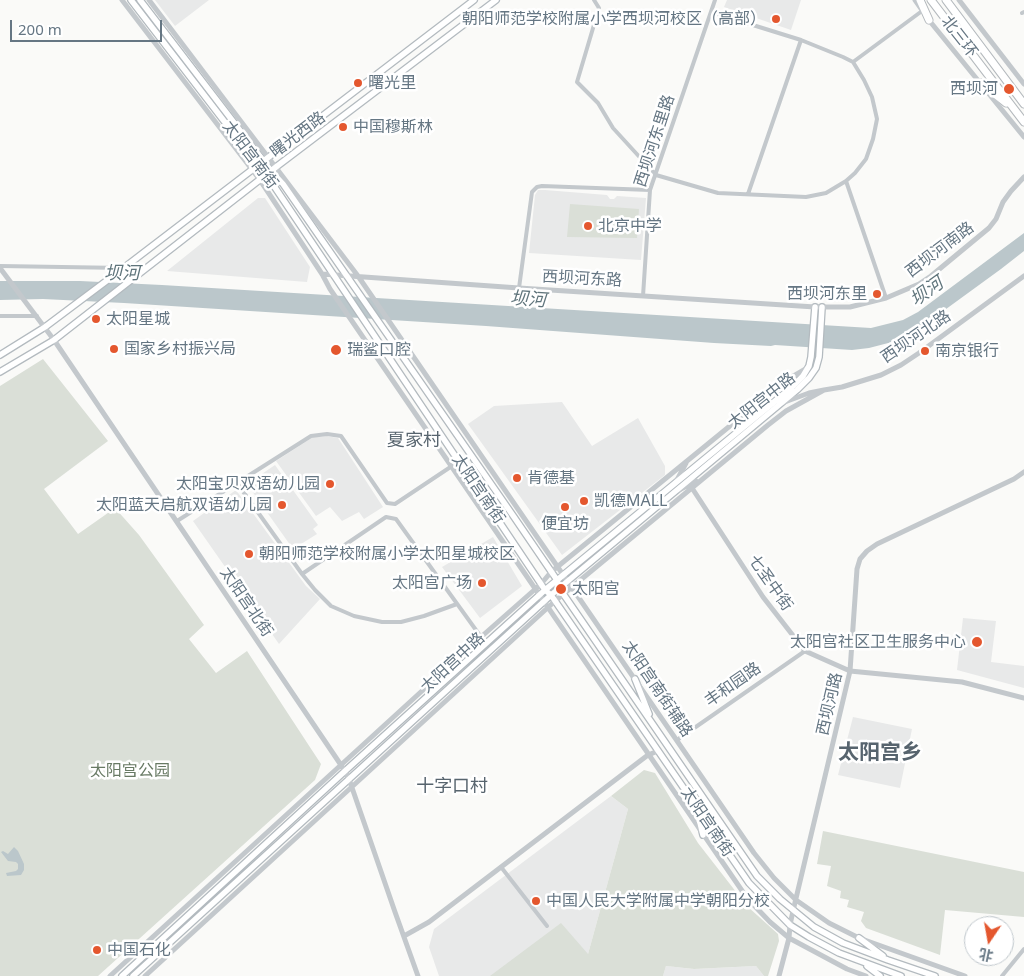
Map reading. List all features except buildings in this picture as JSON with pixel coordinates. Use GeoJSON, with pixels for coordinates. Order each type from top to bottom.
{"type":"FeatureCollection","features":[{"type":"Feature","properties":{"kind":"highway"},"geometry":{"type":"LineString","coordinates":[[920,0],[929,20]]}},
{"type":"Feature","properties":{"kind":"highway","name":"北三环"},"geometry":{"type":"LineString","coordinates":[[930,0],[1024,122]]}},
{"type":"Feature","properties":{"kind":"highway","name":"北三环"},"geometry":{"type":"LineString","coordinates":[[946,0],[1024,104]]}},
{"type":"Feature","properties":{"kind":"highway"},"geometry":{"type":"LineString","coordinates":[[981,83],[1016,111]]}},
{"type":"Feature","properties":{"kind":"main road","name":"太阳宫南街"},"geometry":{"type":"LineString","coordinates":[[131,0],[258,165],[271,171],[283,184],[348,275],[557,580],[564,595],[757,876],[780,899],[814,927],[844,943],[934,976]]}},
{"type":"Feature","properties":{"kind":"main road","name":"太阳宫南街"},"geometry":{"type":"LineString","coordinates":[[140,0],[266,159],[274,186],[541,584],[553,598],[749,883],[790,925],[839,953],[901,976]]}},
{"type":"Feature","properties":{"kind":"main road","name":"曙光西路"},"geometry":{"type":"LineString","coordinates":[[45,327],[474,0]]}},
{"type":"Feature","properties":{"kind":"main road","name":"曙光西路"},"geometry":{"type":"LineString","coordinates":[[54,340],[271,171],[496,0]]}},
{"type":"Feature","properties":{"kind":"main road","name":"太阳宫中路"},"geometry":{"type":"LineString","coordinates":[[122,976],[557,580],[791,388],[803,376],[809,366],[812,357],[818,310]]}},
{"type":"Feature","properties":{"kind":"main road","name":"太阳宫中路"},"geometry":{"type":"LineString","coordinates":[[133,976],[441,696],[553,598],[560,588],[797,390],[816,368],[819,357],[818,310]]}},
{"type":"Feature","properties":{"kind":"main road"},"geometry":{"type":"LineString","coordinates":[[0,355],[45,327]]}},
{"type":"Feature","properties":{"kind":"main road"},"geometry":{"type":"LineString","coordinates":[[0,372],[54,340]]}},
{"type":"Feature","properties":{"kind":"main road"},"geometry":{"type":"LineString","coordinates":[[635,679],[652,723]]}},
{"type":"Feature","properties":{"kind":"main road"},"geometry":{"type":"LineString","coordinates":[[696,806],[703,835]]}},
{"type":"Feature","properties":{"kind":"main road"},"geometry":{"type":"LineString","coordinates":[[859,938],[888,960]]}},
{"type":"Feature","properties":{"kind":"main road"},"geometry":{"type":"LineString","coordinates":[[864,963],[880,976]]}},
{"type":"Feature","properties":{"kind":"street","name":"太阳宫南街"},"geometry":{"type":"LineString","coordinates":[[122,0],[260,180],[333,293],[747,898],[770,922],[789,938],[847,969],[866,976]]}},
{"type":"Feature","properties":{"kind":"street","name":"太阳宫南街"},"geometry":{"type":"LineString","coordinates":[[149,0],[266,159]]}},
{"type":"Feature","properties":{"kind":"street"},"geometry":{"type":"LineString","coordinates":[[594,0],[599,8],[577,82],[598,104],[613,128],[656,175],[718,193],[806,197],[826,193],[855,173],[866,159],[874,139],[877,118],[872,97],[853,62],[801,40],[711,12]]}},
{"type":"Feature","properties":{"kind":"street","name":"西坝河东里路"},"geometry":{"type":"LineString","coordinates":[[643,296],[650,190],[715,0]]}},
{"type":"Feature","properties":{"kind":"street"},"geometry":{"type":"LineString","coordinates":[[915,0],[1024,137]]}},
{"type":"Feature","properties":{"kind":"street"},"geometry":{"type":"LineString","coordinates":[[959,0],[1024,84]]}},
{"type":"Feature","properties":{"kind":"street"},"geometry":{"type":"LineString","coordinates":[[853,62],[922,11]]}},
{"type":"Feature","properties":{"kind":"street"},"geometry":{"type":"LineString","coordinates":[[748,194],[801,40]]}},
{"type":"Feature","properties":{"kind":"street","name":"太阳宫南街"},"geometry":{"type":"LineString","coordinates":[[271,171],[358,276],[398,333]]}},
{"type":"Feature","properties":{"kind":"street","name":"西坝河南路"},"geometry":{"type":"LineString","coordinates":[[818,310],[850,307],[886,298],[914,287],[931,276],[989,228],[996,219],[1003,202],[1024,177]]}},
{"type":"Feature","properties":{"kind":"street"},"geometry":{"type":"LineString","coordinates":[[846,180],[886,298]]}},
{"type":"Feature","properties":{"kind":"street"},"geometry":{"type":"LineString","coordinates":[[519,288],[532,192],[537,187],[650,190]]}},
{"type":"Feature","properties":{"kind":"street"},"geometry":{"type":"LineString","coordinates":[[0,267],[122,269]]}},
{"type":"Feature","properties":{"kind":"street","name":"太阳宫北街"},"geometry":{"type":"LineString","coordinates":[[0,267],[54,340],[345,771],[352,786],[418,976]]}},
{"type":"Feature","properties":{"kind":"street","name":"西坝河东路"},"geometry":{"type":"LineString","coordinates":[[322,274],[818,310]]}},
{"type":"Feature","properties":{"kind":"street","name":"西坝河北路"},"geometry":{"type":"LineString","coordinates":[[782,403],[810,393],[842,387],[881,375],[901,365],[1024,276]]}},
{"type":"Feature","properties":{"kind":"street"},"geometry":{"type":"LineString","coordinates":[[0,316],[37,316]]}},
{"type":"Feature","properties":{"kind":"street","name":"太阳宫南街辅路"},"geometry":{"type":"LineString","coordinates":[[398,333],[754,853],[774,878],[796,900],[829,923],[859,938],[965,976]]}},
{"type":"Feature","properties":{"kind":"street","name":"太阳宫中路"},"geometry":{"type":"LineString","coordinates":[[110,976],[541,584],[551,572],[785,381],[809,366]]}},
{"type":"Feature","properties":{"kind":"street","name":"太阳宫中路"},"geometry":{"type":"LineString","coordinates":[[553,598],[564,595],[786,411],[824,390]]}},
{"type":"Feature","properties":{"kind":"street"},"geometry":{"type":"LineString","coordinates":[[177,522],[311,436],[327,434],[341,436],[387,503],[395,504],[452,466]]}},
{"type":"Feature","properties":{"kind":"street"},"geometry":{"type":"LineString","coordinates":[[676,482],[688,460]]}},
{"type":"Feature","properties":{"kind":"street","name":"西坝河路"},"geometry":{"type":"LineString","coordinates":[[779,976],[850,671],[860,559],[877,544],[1024,472]]}},
{"type":"Feature","properties":{"kind":"street"},"geometry":{"type":"LineString","coordinates":[[675,492],[705,477]]}},
{"type":"Feature","properties":{"kind":"street"},"geometry":{"type":"LineString","coordinates":[[238,483],[302,574],[332,606],[354,616],[382,622],[401,622],[457,604]]}},
{"type":"Feature","properties":{"kind":"street","name":"七圣中街"},"geometry":{"type":"LineString","coordinates":[[692,488],[763,597],[805,651],[850,671],[962,682],[1024,698]]}},
{"type":"Feature","properties":{"kind":"street"},"geometry":{"type":"LineString","coordinates":[[627,510],[633,518]]}},
{"type":"Feature","properties":{"kind":"street"},"geometry":{"type":"LineString","coordinates":[[302,574],[386,516],[396,519],[481,637]]}},
{"type":"Feature","properties":{"kind":"street","name":"太阳宫中路"},"geometry":{"type":"LineString","coordinates":[[145,976],[466,682],[546,604]]}},
{"type":"Feature","properties":{"kind":"street","name":"丰和园路"},"geometry":{"type":"LineString","coordinates":[[677,740],[805,651]]}},
{"type":"Feature","properties":{"kind":"street"},"geometry":{"type":"LineString","coordinates":[[440,686],[452,664]]}},
{"type":"Feature","properties":{"kind":"street"},"geometry":{"type":"LineString","coordinates":[[441,696],[466,682]]}},
{"type":"Feature","properties":{"kind":"street"},"geometry":{"type":"LineString","coordinates":[[404,936],[429,922],[648,755],[658,751]]}},
{"type":"Feature","properties":{"kind":"street"},"geometry":{"type":"LineString","coordinates":[[259,840],[276,834]]}},
{"type":"Feature","properties":{"kind":"street"},"geometry":{"type":"LineString","coordinates":[[501,867],[547,926]]}},
{"type":"Feature","properties":{"kind":"street"},"geometry":{"type":"LineString","coordinates":[[1002,976],[1024,949]]}},
{"type":"Feature","properties":{"kind":"street"},"geometry":{"type":"LineString","coordinates":[[126,961],[146,954]]}},
{"type":"Feature","properties":{"kind":"shaded area"},"geometry":{"type":"Polygon","coordinates":[[[155,0],[209,0],[175,26],[155,0]]]}},
{"type":"Feature","properties":{"kind":"shaded area","name":"朝阳师范学校附属小学西坝河校区（高部）"},"geometry":{"type":"Polygon","coordinates":[[[727,0],[801,0],[791,30],[724,7],[727,0]]]}},
{"type":"Feature","properties":{"kind":"shaded area","name":"北京中学"},"geometry":{"type":"Polygon","coordinates":[[[538,190],[607,195],[610,199],[614,199],[617,196],[646,198],[641,260],[529,253],[535,195],[538,190]]]}},
{"type":"Feature","properties":{"kind":"shaded area"},"geometry":{"type":"Polygon","coordinates":[[[258,198],[265,198],[310,267],[307,282],[167,271],[258,198]]]}},
{"type":"Feature","properties":{"kind":"shaded area"},"geometry":{"type":"Polygon","coordinates":[[[1024,233],[1024,251],[920,328],[896,341],[852,350],[714,343],[486,326],[124,303],[43,299],[0,300],[0,281],[80,281],[871,328],[903,320],[918,312],[1024,233]]]}},
{"type":"Feature","properties":{"kind":"shaded area","name":"凯德MALL"},"geometry":{"type":"Polygon","coordinates":[[[562,402],[592,446],[638,418],[665,466],[665,475],[562,555],[468,424],[494,406],[562,402]]]}},
{"type":"Feature","properties":{"kind":"shaded area","name":"太阳宝贝双语幼儿园"},"geometry":{"type":"Polygon","coordinates":[[[326,436],[338,438],[383,507],[364,519],[359,512],[342,521],[330,507],[316,516],[276,461],[313,437],[326,436]]]}},
{"type":"Feature","properties":{"kind":"shaded area","name":"太阳蓝天启航双语幼儿园"},"geometry":{"type":"Polygon","coordinates":[[[275,465],[318,525],[313,529],[317,534],[293,549],[247,484],[275,465]]]}},
{"type":"Feature","properties":{"kind":"shaded area","name":"朝阳师范学校附属小学太阳星城校区"},"geometry":{"type":"Polygon","coordinates":[[[236,490],[306,586],[320,599],[279,644],[193,521],[236,490]]]}},
{"type":"Feature","properties":{"kind":"shaded area","name":"太阳宫广场"},"geometry":{"type":"Polygon","coordinates":[[[493,537],[522,586],[480,618],[442,567],[493,537]]]}},
{"type":"Feature","properties":{"kind":"shaded area","name":"太阳宫社区卫生服务中心"},"geometry":{"type":"Polygon","coordinates":[[[963,618],[996,621],[991,662],[1024,666],[1024,688],[957,670],[963,618]]]}},
{"type":"Feature","properties":{"kind":"shaded area"},"geometry":{"type":"Polygon","coordinates":[[[853,717],[912,729],[900,788],[838,775],[853,717]]]}},
{"type":"Feature","properties":{"kind":"shaded area","name":"中国人民大学附属中学朝阳分校"},"geometry":{"type":"Polygon","coordinates":[[[611,796],[628,809],[583,976],[439,976],[429,947],[434,929],[611,796]]]}},
{"type":"Feature","properties":{"kind":"shaded area"},"geometry":{"type":"Polygon","coordinates":[[[14,847],[24,864],[24,870],[21,875],[7,876],[6,873],[18,869],[18,864],[8,861],[1,852],[3,851],[8,854],[14,847]]]}},
{"type":"Feature","properties":{"kind":"shaded area"},"geometry":{"type":"Polygon","coordinates":[[[666,966],[694,969],[756,966],[764,976],[663,976],[666,966]]]}},
{"type":"Feature","properties":{"kind":"green space"},"geometry":{"type":"Polygon","coordinates":[[[570,204],[639,209],[637,238],[567,237],[570,204]]]}},
{"type":"Feature","properties":{"kind":"green space","name":"太阳宫公园"},"geometry":{"type":"Polygon","coordinates":[[[43,359],[108,441],[44,489],[78,534],[115,508],[139,535],[204,625],[189,639],[216,673],[247,651],[321,764],[315,780],[98,976],[0,976],[0,386],[43,359]]]}},
{"type":"Feature","properties":{"kind":"green space"},"geometry":{"type":"Polygon","coordinates":[[[644,770],[655,773],[698,843],[747,906],[778,934],[779,941],[768,976],[764,976],[756,966],[694,969],[666,966],[663,976],[490,976],[561,923],[588,954],[628,809],[611,796],[644,770]]]}},
{"type":"Feature","properties":{"kind":"green space"},"geometry":{"type":"Polygon","coordinates":[[[823,831],[1024,872],[1024,917],[945,910],[940,955],[866,928],[861,921],[864,912],[847,907],[849,900],[840,898],[841,891],[827,886],[831,866],[817,864],[823,831]]]}},
{"type":"Feature","properties":{"kind":"place","name":"朝阳师范学校附属小学西坝河校区（高部）"},"geometry":{"type":"Point","coordinates":[776,19]}},
{"type":"Feature","properties":{"kind":"place","name":"曙光里"},"geometry":{"type":"Point","coordinates":[358,83]}},
{"type":"Feature","properties":{"kind":"place","name":"西坝河"},"geometry":{"type":"Point","coordinates":[1009,89]}},
{"type":"Feature","properties":{"kind":"place","name":"中国穆斯林"},"geometry":{"type":"Point","coordinates":[343,127]}},
{"type":"Feature","properties":{"kind":"place","name":"北京中学"},"geometry":{"type":"Point","coordinates":[588,226]}},
{"type":"Feature","properties":{"kind":"place","name":"西坝河东里"},"geometry":{"type":"Point","coordinates":[877,294]}},
{"type":"Feature","properties":{"kind":"place","name":"太阳星城"},"geometry":{"type":"Point","coordinates":[96,319]}},
{"type":"Feature","properties":{"kind":"place","name":"国家乡村振兴局"},"geometry":{"type":"Point","coordinates":[114,349]}},
{"type":"Feature","properties":{"kind":"place","name":"瑞鲨口腔"},"geometry":{"type":"Point","coordinates":[336,350]}},
{"type":"Feature","properties":{"kind":"place","name":"南京银行"},"geometry":{"type":"Point","coordinates":[925,351]}},
{"type":"Feature","properties":{"kind":"place","name":"肯德基"},"geometry":{"type":"Point","coordinates":[517,478]}},
{"type":"Feature","properties":{"kind":"place","name":"太阳宝贝双语幼儿园"},"geometry":{"type":"Point","coordinates":[330,484]}},
{"type":"Feature","properties":{"kind":"place","name":"凯德MALL"},"geometry":{"type":"Point","coordinates":[584,501]}},
{"type":"Feature","properties":{"kind":"place","name":"太阳蓝天启航双语幼儿园"},"geometry":{"type":"Point","coordinates":[282,505]}},
{"type":"Feature","properties":{"kind":"place","name":"便宜坊"},"geometry":{"type":"Point","coordinates":[565,507]}},
{"type":"Feature","properties":{"kind":"place","name":"朝阳师范学校附属小学太阳星城校区"},"geometry":{"type":"Point","coordinates":[249,554]}},
{"type":"Feature","properties":{"kind":"place","name":"太阳宫广场"},"geometry":{"type":"Point","coordinates":[482,583]}},
{"type":"Feature","properties":{"kind":"place","name":"太阳宫"},"geometry":{"type":"Point","coordinates":[561,589]}},
{"type":"Feature","properties":{"kind":"place","name":"太阳宫社区卫生服务中心"},"geometry":{"type":"Point","coordinates":[977,642]}},
{"type":"Feature","properties":{"kind":"place","name":"中国人民大学附属中学朝阳分校"},"geometry":{"type":"Point","coordinates":[536,901]}},
{"type":"Feature","properties":{"kind":"place","name":"中国石化"},"geometry":{"type":"Point","coordinates":[97,950]}},
{"type":"Feature","properties":{"kind":"district","name":"夏家村"},"geometry":{"type":"Point","coordinates":[414,441]}},
{"type":"Feature","properties":{"kind":"district","name":"太阳宫乡"},"geometry":{"type":"Point","coordinates":[880,753]}},
{"type":"Feature","properties":{"kind":"district","name":"十字口村"},"geometry":{"type":"Point","coordinates":[452,787]}},
{"type":"Feature","properties":{"kind":"water label","name":"坝河"},"geometry":{"type":"Point","coordinates":[122,274]}},
{"type":"Feature","properties":{"kind":"water label","name":"坝河"},"geometry":{"type":"Point","coordinates":[927,292]}},
{"type":"Feature","properties":{"kind":"water label","name":"坝河"},"geometry":{"type":"Point","coordinates":[528,300]}}]}
